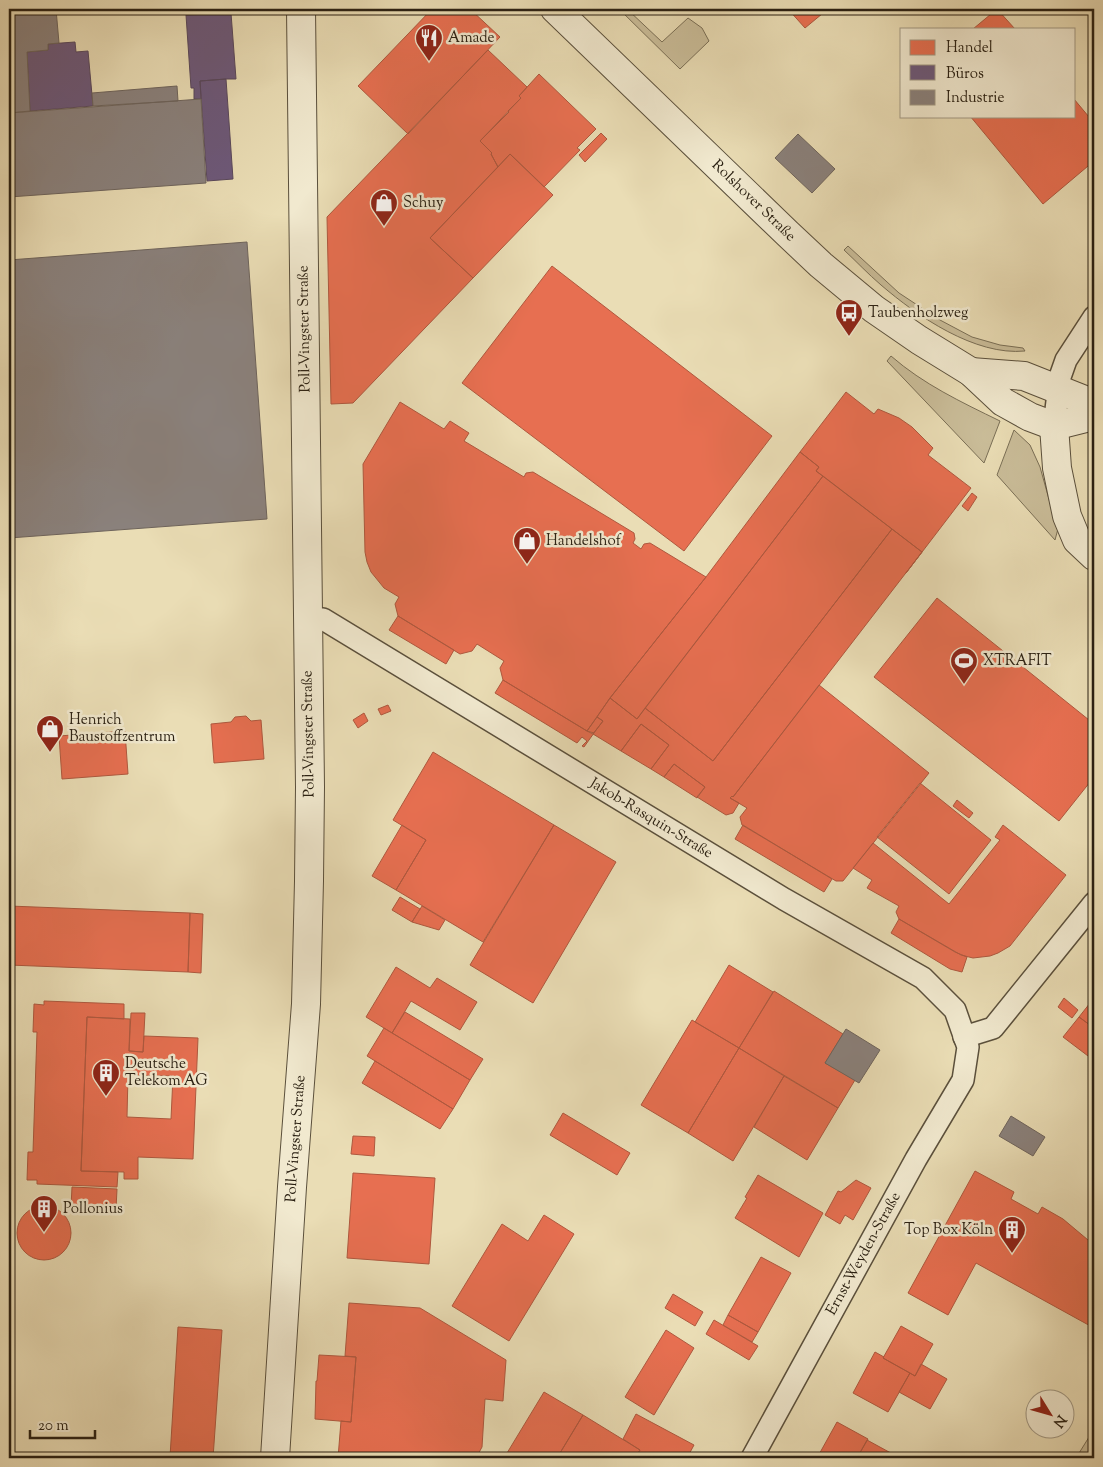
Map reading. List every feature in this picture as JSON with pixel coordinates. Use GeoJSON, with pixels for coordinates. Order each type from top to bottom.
{"type":"FeatureCollection","features":[{"type":"Feature","properties":{"kind":"street","name":"Poll-Vingster Straße"},"geometry":{"type":"LineString","coordinates":[[275,1458],[292,1187],[306,1004],[309,881],[310,787],[301,9]]}},
{"type":"Feature","properties":{"kind":"street","name":"Rolshover Straße"},"geometry":{"type":"LineString","coordinates":[[555,9],[821,265],[874,309],[971,372],[1001,400],[1030,417],[1054,426]]}},
{"type":"Feature","properties":{"kind":"street"},"geometry":{"type":"LineString","coordinates":[[1094,317],[1066,360],[1060,378],[1054,426],[1057,468],[1067,516],[1077,540],[1094,556]]}},
{"type":"Feature","properties":{"kind":"street","name":"Rolshover Straße"},"geometry":{"type":"LineString","coordinates":[[971,372],[1024,376],[1082,399],[1094,410]]}},
{"type":"Feature","properties":{"kind":"street"},"geometry":{"type":"LineString","coordinates":[[1054,426],[1094,416]]}},
{"type":"Feature","properties":{"kind":"street","name":"Jakob-Rasquin-Straße"},"geometry":{"type":"LineString","coordinates":[[308,621],[323,619],[784,899],[923,978],[955,1010],[966,1042]]}},
{"type":"Feature","properties":{"kind":"street"},"geometry":{"type":"LineString","coordinates":[[966,1042],[993,1028],[1094,903]]}},
{"type":"Feature","properties":{"kind":"street","name":"Ernst-Weyden-Straße"},"geometry":{"type":"LineString","coordinates":[[752,1458],[916,1158],[963,1080],[966,1042]]}},
{"type":"Feature","properties":{"kind":"shaded area"},"geometry":{"type":"Polygon","coordinates":[[[619,9],[627,9],[662,42],[688,18],[702,28],[709,41],[680,69],[619,9]]]}},
{"type":"Feature","properties":{"kind":"shaded area"},"geometry":{"type":"Polygon","coordinates":[[[848,246],[899,293],[940,320],[972,337],[1000,345],[1023,348],[1025,351],[1006,351],[986,347],[948,332],[929,321],[895,297],[871,276],[844,250],[848,246]]]}},
{"type":"Feature","properties":{"kind":"shaded area"},"geometry":{"type":"Polygon","coordinates":[[[891,356],[929,384],[1000,421],[984,463],[887,361],[891,356]]]}},
{"type":"Feature","properties":{"kind":"shaded area"},"geometry":{"type":"Polygon","coordinates":[[[1014,430],[1030,445],[1040,467],[1052,510],[1059,525],[1055,540],[997,475],[1014,430]]]}},
{"type":"Feature","properties":{"kind":"shaded area"},"geometry":{"type":"Polygon","coordinates":[[[1094,1429],[1094,1451],[1090,1458],[1076,1458],[1094,1429]]]}},
{"type":"Feature","properties":{"kind":"building: Handel","name":"Amade"},"geometry":{"type":"Polygon","coordinates":[[[432,9],[470,9],[500,37],[408,134],[358,86],[432,9]]]}},
{"type":"Feature","properties":{"kind":"building: Handel"},"geometry":{"type":"Polygon","coordinates":[[[639,9],[669,9],[667,11],[642,11],[639,9]]]}},
{"type":"Feature","properties":{"kind":"building: Handel"},"geometry":{"type":"Polygon","coordinates":[[[788,9],[828,9],[805,28],[788,9]]]}},
{"type":"Feature","properties":{"kind":"building: Handel"},"geometry":{"type":"Polygon","coordinates":[[[997,9],[1014,28],[974,28],[997,9]]]}},
{"type":"Feature","properties":{"kind":"building: Handel","name":"Schuy"},"geometry":{"type":"Polygon","coordinates":[[[488,50],[527,87],[519,96],[521,98],[480,141],[492,153],[498,167],[430,238],[473,278],[353,403],[331,404],[327,217],[488,50]]]}},
{"type":"Feature","properties":{"kind":"building: Handel"},"geometry":{"type":"Polygon","coordinates":[[[539,74],[596,129],[577,148],[580,150],[544,187],[510,154],[498,167],[492,153],[480,141],[509,112],[521,98],[519,96],[539,74]]]}},
{"type":"Feature","properties":{"kind":"building: Handel"},"geometry":{"type":"Polygon","coordinates":[[[1076,101],[1094,123],[1094,161],[1043,204],[972,118],[1076,118],[1076,101]]]}},
{"type":"Feature","properties":{"kind":"building: Handel"},"geometry":{"type":"Polygon","coordinates":[[[601,133],[607,139],[585,162],[579,155],[601,133]]]}},
{"type":"Feature","properties":{"kind":"building: Handel"},"geometry":{"type":"Polygon","coordinates":[[[510,154],[553,195],[473,278],[430,238],[510,154]]]}},
{"type":"Feature","properties":{"kind":"building: Handel"},"geometry":{"type":"Polygon","coordinates":[[[552,266],[772,436],[684,551],[462,383],[552,266]]]}},
{"type":"Feature","properties":{"kind":"building: Handel"},"geometry":{"type":"Polygon","coordinates":[[[846,392],[874,414],[878,409],[899,418],[912,427],[933,448],[928,455],[971,488],[906,573],[922,552],[816,471],[819,467],[800,452],[846,392]]]}},
{"type":"Feature","properties":{"kind":"building: Handel","name":"Handelshof"},"geometry":{"type":"Polygon","coordinates":[[[400,402],[444,429],[450,421],[469,433],[464,441],[524,477],[526,473],[533,472],[634,533],[635,539],[633,543],[641,549],[644,544],[650,543],[706,577],[610,698],[587,731],[503,680],[500,668],[504,661],[477,644],[472,651],[460,654],[398,616],[395,604],[399,597],[384,588],[371,572],[365,552],[363,464],[400,402]]]}},
{"type":"Feature","properties":{"kind":"building: Handel"},"geometry":{"type":"Polygon","coordinates":[[[800,452],[819,467],[816,471],[823,476],[637,719],[610,698],[706,577],[800,452]]]}},
{"type":"Feature","properties":{"kind":"building: Handel"},"geometry":{"type":"Polygon","coordinates":[[[823,476],[892,529],[713,761],[645,708],[823,476]]]}},
{"type":"Feature","properties":{"kind":"building: Handel"},"geometry":{"type":"Polygon","coordinates":[[[972,493],[977,497],[968,511],[962,506],[972,493]]]}},
{"type":"Feature","properties":{"kind":"building: Handel"},"geometry":{"type":"Polygon","coordinates":[[[892,529],[922,552],[733,797],[730,798],[739,803],[733,813],[726,815],[697,797],[705,787],[674,764],[664,777],[651,769],[669,745],[641,724],[621,751],[593,734],[603,721],[597,717],[610,698],[637,719],[645,708],[713,761],[892,529]]]}},
{"type":"Feature","properties":{"kind":"building: Handel"},"geometry":{"type":"Polygon","coordinates":[[[937,598],[1094,724],[1094,777],[1059,821],[874,677],[937,598]]]}},
{"type":"Feature","properties":{"kind":"building: Handel"},"geometry":{"type":"Polygon","coordinates":[[[398,616],[454,650],[446,664],[389,630],[398,616]]]}},
{"type":"Feature","properties":{"kind":"building: Handel"},"geometry":{"type":"Polygon","coordinates":[[[503,680],[587,731],[594,733],[584,747],[582,746],[587,741],[582,737],[577,743],[495,693],[503,680]]]}},
{"type":"Feature","properties":{"kind":"building: Handel"},"geometry":{"type":"Polygon","coordinates":[[[819,685],[929,773],[843,881],[836,881],[742,825],[740,817],[747,808],[730,798],[733,797],[819,685]]]}},
{"type":"Feature","properties":{"kind":"building: Handel"},"geometry":{"type":"Polygon","coordinates":[[[388,705],[391,711],[381,715],[378,709],[388,705]]]}},
{"type":"Feature","properties":{"kind":"building: Handel"},"geometry":{"type":"Polygon","coordinates":[[[364,713],[368,721],[358,728],[353,720],[364,713]]]}},
{"type":"Feature","properties":{"kind":"building: Handel"},"geometry":{"type":"Polygon","coordinates":[[[246,716],[251,721],[261,720],[264,759],[214,763],[211,724],[231,722],[235,717],[246,716]]]}},
{"type":"Feature","properties":{"kind":"building: Handel"},"geometry":{"type":"Polygon","coordinates":[[[597,717],[603,721],[593,734],[587,731],[597,717]]]}},
{"type":"Feature","properties":{"kind":"building: Handel"},"geometry":{"type":"Polygon","coordinates":[[[641,724],[669,745],[651,769],[621,751],[641,724]]]}},
{"type":"Feature","properties":{"kind":"building: Handel"},"geometry":{"type":"Polygon","coordinates":[[[125,731],[128,774],[62,779],[59,736],[125,731]]]}},
{"type":"Feature","properties":{"kind":"building: Handel"},"geometry":{"type":"Polygon","coordinates":[[[433,752],[554,825],[483,942],[396,890],[426,840],[393,820],[433,752]]]}},
{"type":"Feature","properties":{"kind":"building: Handel"},"geometry":{"type":"Polygon","coordinates":[[[674,764],[705,787],[697,798],[664,777],[674,764]]]}},
{"type":"Feature","properties":{"kind":"building: Handel"},"geometry":{"type":"Polygon","coordinates":[[[920,783],[991,840],[949,894],[877,837],[920,783]]]}},
{"type":"Feature","properties":{"kind":"building: Handel"},"geometry":{"type":"Polygon","coordinates":[[[957,800],[973,813],[969,818],[953,806],[957,800]]]}},
{"type":"Feature","properties":{"kind":"building: Handel"},"geometry":{"type":"Polygon","coordinates":[[[402,825],[426,840],[396,890],[372,876],[402,825]]]}},
{"type":"Feature","properties":{"kind":"building: Handel"},"geometry":{"type":"Polygon","coordinates":[[[554,825],[616,862],[533,1003],[470,965],[554,825]]]}},
{"type":"Feature","properties":{"kind":"building: Handel"},"geometry":{"type":"Polygon","coordinates":[[[743,825],[832,879],[824,892],[735,839],[743,825]]]}},
{"type":"Feature","properties":{"kind":"building: Handel"},"geometry":{"type":"Polygon","coordinates":[[[1003,825],[1066,875],[1010,946],[990,956],[973,958],[961,955],[899,919],[896,912],[899,906],[867,888],[872,880],[853,868],[873,843],[949,904],[1000,840],[995,837],[1003,825]]]}},
{"type":"Feature","properties":{"kind":"building: Handel"},"geometry":{"type":"Polygon","coordinates":[[[400,897],[420,909],[412,922],[392,910],[400,897]]]}},
{"type":"Feature","properties":{"kind":"building: Handel"},"geometry":{"type":"Polygon","coordinates":[[[9,906],[190,913],[188,972],[9,965],[9,906]]]}},
{"type":"Feature","properties":{"kind":"building: Handel"},"geometry":{"type":"Polygon","coordinates":[[[422,906],[445,920],[439,930],[412,922],[422,906]]]}},
{"type":"Feature","properties":{"kind":"building: Handel"},"geometry":{"type":"Polygon","coordinates":[[[190,913],[203,914],[201,973],[188,972],[190,913]]]}},
{"type":"Feature","properties":{"kind":"building: Handel"},"geometry":{"type":"Polygon","coordinates":[[[899,919],[967,957],[962,972],[950,969],[891,933],[899,919]]]}},
{"type":"Feature","properties":{"kind":"building: Handel"},"geometry":{"type":"Polygon","coordinates":[[[729,965],[773,992],[739,1048],[695,1022],[729,965]]]}},
{"type":"Feature","properties":{"kind":"building: Handel"},"geometry":{"type":"Polygon","coordinates":[[[396,967],[430,988],[437,978],[477,1002],[460,1030],[411,1001],[392,1033],[366,1017],[396,967]]]}},
{"type":"Feature","properties":{"kind":"building: Handel"},"geometry":{"type":"Polygon","coordinates":[[[774,991],[843,1034],[825,1063],[855,1080],[838,1108],[739,1048],[774,991]]]}},
{"type":"Feature","properties":{"kind":"building: Handel"},"geometry":{"type":"Polygon","coordinates":[[[1064,998],[1078,1010],[1072,1018],[1058,1007],[1064,998]]]}},
{"type":"Feature","properties":{"kind":"building: Handel"},"geometry":{"type":"Polygon","coordinates":[[[1094,998],[1094,1028],[1079,1017],[1094,998]]]}},
{"type":"Feature","properties":{"kind":"building: Handel"},"geometry":{"type":"Polygon","coordinates":[[[44,1001],[124,1004],[124,1019],[87,1017],[81,1171],[118,1172],[117,1187],[37,1184],[37,1180],[27,1180],[28,1152],[33,1152],[37,1032],[33,1032],[34,1004],[44,1005],[44,1001]]]}},
{"type":"Feature","properties":{"kind":"building: Handel"},"geometry":{"type":"Polygon","coordinates":[[[405,1012],[483,1059],[470,1080],[392,1033],[405,1012]]]}},
{"type":"Feature","properties":{"kind":"building: Handel"},"geometry":{"type":"Polygon","coordinates":[[[131,1013],[145,1013],[143,1052],[129,1051],[131,1013]]]}},
{"type":"Feature","properties":{"kind":"building: Handel","name":"Deutsche Telekom AG"},"geometry":{"type":"Polygon","coordinates":[[[87,1017],[130,1019],[129,1051],[143,1052],[144,1036],[198,1038],[193,1159],[138,1157],[138,1179],[124,1179],[124,1172],[81,1171],[87,1017]],[[128,1075],[127,1117],[171,1119],[173,1076],[128,1075]]]}},
{"type":"Feature","properties":{"kind":"building: Handel"},"geometry":{"type":"Polygon","coordinates":[[[1079,1017],[1094,1028],[1094,1056],[1092,1059],[1063,1037],[1079,1017]]]}},
{"type":"Feature","properties":{"kind":"building: Handel"},"geometry":{"type":"Polygon","coordinates":[[[692,1020],[739,1048],[688,1133],[641,1105],[692,1020]]]}},
{"type":"Feature","properties":{"kind":"building: Handel"},"geometry":{"type":"Polygon","coordinates":[[[384,1028],[470,1080],[453,1109],[367,1056],[384,1028]]]}},
{"type":"Feature","properties":{"kind":"building: Handel"},"geometry":{"type":"Polygon","coordinates":[[[739,1048],[784,1076],[733,1161],[688,1133],[739,1048]]]}},
{"type":"Feature","properties":{"kind":"building: Handel"},"geometry":{"type":"Polygon","coordinates":[[[375,1061],[453,1109],[440,1129],[362,1083],[375,1061]]]}},
{"type":"Feature","properties":{"kind":"building: Handel"},"geometry":{"type":"Polygon","coordinates":[[[784,1076],[838,1108],[807,1160],[754,1127],[784,1076]]]}},
{"type":"Feature","properties":{"kind":"building: Handel"},"geometry":{"type":"Polygon","coordinates":[[[563,1113],[630,1153],[617,1175],[550,1135],[563,1113]]]}},
{"type":"Feature","properties":{"kind":"building: Handel"},"geometry":{"type":"Polygon","coordinates":[[[353,1136],[375,1137],[374,1156],[351,1154],[353,1136]]]}},
{"type":"Feature","properties":{"kind":"building: Handel","name":"Top Box Köln"},"geometry":{"type":"Polygon","coordinates":[[[975,1171],[1014,1192],[1011,1199],[1038,1214],[1042,1207],[1063,1219],[1094,1245],[1094,1328],[976,1263],[948,1315],[908,1293],[975,1171]]]}},
{"type":"Feature","properties":{"kind":"building: Handel"},"geometry":{"type":"Polygon","coordinates":[[[353,1173],[435,1178],[429,1264],[347,1258],[353,1173]]]}},
{"type":"Feature","properties":{"kind":"building: Handel"},"geometry":{"type":"Polygon","coordinates":[[[758,1175],[823,1213],[799,1257],[735,1218],[758,1175]]]}},
{"type":"Feature","properties":{"kind":"building: Handel"},"geometry":{"type":"Polygon","coordinates":[[[856,1180],[871,1188],[853,1220],[845,1215],[840,1224],[825,1215],[838,1191],[841,1192],[856,1180]]]}},
{"type":"Feature","properties":{"kind":"building: Handel"},"geometry":{"type":"Polygon","coordinates":[[[72,1187],[117,1189],[116,1209],[71,1207],[72,1187]]]}},
{"type":"Feature","properties":{"kind":"building: Handel","name":"Pollonius"},"geometry":{"type":"Polygon","coordinates":[[[44,1206],[54,1208],[63,1214],[69,1223],[71,1233],[69,1243],[63,1252],[54,1258],[44,1260],[34,1258],[25,1252],[19,1243],[17,1233],[19,1223],[25,1214],[34,1208],[44,1206]]]}},
{"type":"Feature","properties":{"kind":"building: Handel"},"geometry":{"type":"Polygon","coordinates":[[[544,1215],[574,1234],[509,1341],[452,1306],[502,1224],[528,1241],[544,1215]]]}},
{"type":"Feature","properties":{"kind":"building: Handel"},"geometry":{"type":"Polygon","coordinates":[[[761,1257],[791,1273],[758,1332],[728,1315],[761,1257]]]}},
{"type":"Feature","properties":{"kind":"building: Handel"},"geometry":{"type":"Polygon","coordinates":[[[673,1294],[703,1312],[695,1326],[665,1308],[673,1294]]]}},
{"type":"Feature","properties":{"kind":"building: Handel"},"geometry":{"type":"Polygon","coordinates":[[[349,1303],[420,1308],[506,1360],[503,1401],[485,1399],[482,1447],[476,1458],[338,1458],[341,1421],[351,1422],[356,1357],[345,1356],[349,1303]]]}},
{"type":"Feature","properties":{"kind":"building: Handel"},"geometry":{"type":"Polygon","coordinates":[[[728,1315],[758,1332],[752,1342],[723,1325],[728,1315]]]}},
{"type":"Feature","properties":{"kind":"building: Handel"},"geometry":{"type":"Polygon","coordinates":[[[714,1320],[758,1346],[749,1360],[706,1334],[714,1320]]]}},
{"type":"Feature","properties":{"kind":"building: Handel"},"geometry":{"type":"Polygon","coordinates":[[[901,1326],[933,1344],[915,1376],[883,1358],[901,1326]]]}},
{"type":"Feature","properties":{"kind":"building: Handel"},"geometry":{"type":"Polygon","coordinates":[[[178,1327],[222,1330],[213,1458],[170,1457],[178,1327]]]}},
{"type":"Feature","properties":{"kind":"building: Handel"},"geometry":{"type":"Polygon","coordinates":[[[666,1330],[694,1348],[654,1415],[625,1397],[666,1330]]]}},
{"type":"Feature","properties":{"kind":"building: Handel"},"geometry":{"type":"Polygon","coordinates":[[[875,1352],[910,1373],[888,1412],[853,1393],[875,1352]]]}},
{"type":"Feature","properties":{"kind":"building: Handel"},"geometry":{"type":"Polygon","coordinates":[[[319,1355],[356,1357],[351,1422],[315,1419],[319,1355]]]}},
{"type":"Feature","properties":{"kind":"building: Handel"},"geometry":{"type":"Polygon","coordinates":[[[921,1364],[947,1379],[930,1409],[899,1392],[910,1373],[915,1376],[921,1364]]]}},
{"type":"Feature","properties":{"kind":"building: Handel"},"geometry":{"type":"Polygon","coordinates":[[[544,1392],[583,1415],[557,1458],[504,1458],[544,1392]]]}},
{"type":"Feature","properties":{"kind":"building: Handel"},"geometry":{"type":"Polygon","coordinates":[[[636,1414],[694,1445],[687,1458],[635,1458],[640,1450],[623,1439],[636,1414]]]}},
{"type":"Feature","properties":{"kind":"building: Handel"},"geometry":{"type":"Polygon","coordinates":[[[583,1415],[640,1450],[635,1458],[557,1458],[583,1415]]]}},
{"type":"Feature","properties":{"kind":"building: Handel"},"geometry":{"type":"Polygon","coordinates":[[[837,1422],[868,1439],[857,1458],[817,1458],[837,1422]]]}},
{"type":"Feature","properties":{"kind":"building: Handel"},"geometry":{"type":"Polygon","coordinates":[[[867,1440],[900,1458],[857,1458],[867,1440]]]}},
{"type":"Feature","properties":{"kind":"building: Büros"},"geometry":{"type":"Polygon","coordinates":[[[231,13],[236,79],[200,81],[201,99],[194,99],[194,88],[191,88],[186,15],[231,13]]]}},
{"type":"Feature","properties":{"kind":"building: Büros"},"geometry":{"type":"Polygon","coordinates":[[[75,42],[76,52],[88,51],[93,106],[30,111],[27,52],[48,50],[48,44],[75,42]]]}},
{"type":"Feature","properties":{"kind":"building: Büros"},"geometry":{"type":"Polygon","coordinates":[[[226,79],[233,179],[207,181],[200,81],[226,79]]]}},
{"type":"Feature","properties":{"kind":"building: Industrie"},"geometry":{"type":"Polygon","coordinates":[[[9,9],[56,9],[59,43],[48,44],[48,50],[27,52],[30,111],[9,113],[9,9]]]}},
{"type":"Feature","properties":{"kind":"building: Industrie"},"geometry":{"type":"Polygon","coordinates":[[[177,86],[178,101],[93,106],[92,93],[177,86]]]}},
{"type":"Feature","properties":{"kind":"building: Industrie"},"geometry":{"type":"Polygon","coordinates":[[[201,99],[206,183],[9,197],[9,113],[201,99]]]}},
{"type":"Feature","properties":{"kind":"building: Industrie"},"geometry":{"type":"Polygon","coordinates":[[[798,134],[835,169],[812,193],[775,158],[798,134]]]}},
{"type":"Feature","properties":{"kind":"building: Industrie"},"geometry":{"type":"Polygon","coordinates":[[[247,242],[267,519],[9,538],[9,260],[247,242]]]}},
{"type":"Feature","properties":{"kind":"building: Industrie"},"geometry":{"type":"Polygon","coordinates":[[[846,1029],[880,1050],[859,1083],[825,1063],[846,1029]]]}},
{"type":"Feature","properties":{"kind":"building: Industrie"},"geometry":{"type":"Polygon","coordinates":[[[1011,1116],[1045,1137],[1033,1156],[999,1136],[1011,1116]]]}},
{"type":"Feature","properties":{"kind":"place","name":"Amade"},"geometry":{"type":"Point","coordinates":[429,62]}},
{"type":"Feature","properties":{"kind":"place","name":"Schuy"},"geometry":{"type":"Point","coordinates":[384,227]}},
{"type":"Feature","properties":{"kind":"place","name":"Taubenholzweg"},"geometry":{"type":"Point","coordinates":[849,337]}},
{"type":"Feature","properties":{"kind":"place","name":"Handelshof"},"geometry":{"type":"Point","coordinates":[527,565]}},
{"type":"Feature","properties":{"kind":"place","name":"XTRAFIT"},"geometry":{"type":"Point","coordinates":[964,685]}},
{"type":"Feature","properties":{"kind":"place","name":"Henrich Baustoffzentrum"},"geometry":{"type":"Point","coordinates":[50,753]}},
{"type":"Feature","properties":{"kind":"place","name":"Deutsche Telekom AG"},"geometry":{"type":"Point","coordinates":[106,1097]}},
{"type":"Feature","properties":{"kind":"place","name":"Pollonius"},"geometry":{"type":"Point","coordinates":[44,1233]}},
{"type":"Feature","properties":{"kind":"place","name":"Top Box Köln"},"geometry":{"type":"Point","coordinates":[1012,1254]}}]}
